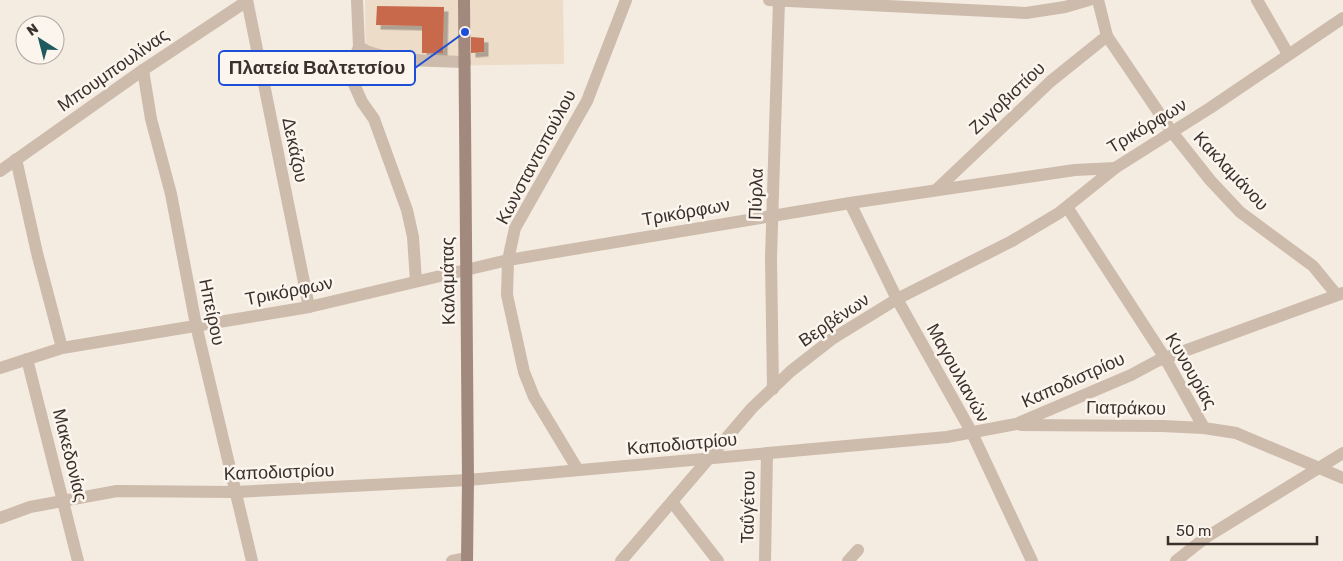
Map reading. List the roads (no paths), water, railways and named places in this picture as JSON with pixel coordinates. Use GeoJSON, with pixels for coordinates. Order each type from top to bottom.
{"type":"FeatureCollection","features":[{"type":"Feature","properties":{"kind":"main road","name":"Καλαμάτας"},"geometry":{"type":"LineString","coordinates":[[464,0],[467,559]]}},
{"type":"Feature","properties":{"kind":"street","name":"Μπουμπουλίνας"},"geometry":{"type":"LineString","coordinates":[[0,171],[143,70],[247,0]]}},
{"type":"Feature","properties":{"kind":"street","name":"Δεκάζου"},"geometry":{"type":"LineString","coordinates":[[247,0],[309,307]]}},
{"type":"Feature","properties":{"kind":"street"},"geometry":{"type":"LineString","coordinates":[[358,0],[359,47],[353,62],[353,82],[362,102],[374,119],[407,210],[412,237],[416,281]]}},
{"type":"Feature","properties":{"kind":"street","name":"Κωνσταντοπούλου"},"geometry":{"type":"LineString","coordinates":[[578,470],[534,397],[524,372],[508,295],[508,260],[515,228],[587,101],[626,0]]}},
{"type":"Feature","properties":{"kind":"street"},"geometry":{"type":"LineString","coordinates":[[776,0],[1026,13],[1058,9],[1089,0]]}},
{"type":"Feature","properties":{"kind":"street","name":"Πύρλα"},"geometry":{"type":"LineString","coordinates":[[773,389],[772,216],[776,0]]}},
{"type":"Feature","properties":{"kind":"street","name":"Κακλαμάνου"},"geometry":{"type":"LineString","coordinates":[[1098,0],[1107,36],[1172,132],[1210,180],[1240,212],[1313,266],[1340,293]]}},
{"type":"Feature","properties":{"kind":"street"},"geometry":{"type":"LineString","coordinates":[[1257,0],[1288,54]]}},
{"type":"Feature","properties":{"kind":"street","name":"Τρικόρφων"},"geometry":{"type":"LineString","coordinates":[[0,368],[62,348],[309,307],[508,260],[850,203],[1075,170],[1115,168],[1343,18]]}},
{"type":"Feature","properties":{"kind":"street","name":"Ζυγοβιστίου"},"geometry":{"type":"LineString","coordinates":[[936,190],[1051,81],[1107,36]]}},
{"type":"Feature","properties":{"kind":"street"},"geometry":{"type":"LineString","coordinates":[[359,47],[367,52],[385,56],[465,62]]}},
{"type":"Feature","properties":{"kind":"street","name":"Ηπείρου"},"geometry":{"type":"LineString","coordinates":[[143,70],[152,119],[171,194],[196,325],[252,561]]}},
{"type":"Feature","properties":{"kind":"street"},"geometry":{"type":"LineString","coordinates":[[16,159],[37,253],[62,348]]}},
{"type":"Feature","properties":{"kind":"street","name":"Βερβένων"},"geometry":{"type":"LineString","coordinates":[[621,561],[752,408],[791,371],[832,339],[897,299],[1012,241],[1067,207],[1115,168]]}},
{"type":"Feature","properties":{"kind":"street","name":"Μαγουλιανών"},"geometry":{"type":"LineString","coordinates":[[850,203],[897,299],[972,433],[1032,561]]}},
{"type":"Feature","properties":{"kind":"street","name":"Κυνουρίας"},"geometry":{"type":"LineString","coordinates":[[1067,207],[1165,358],[1204,428],[1246,435],[1343,478]]}},
{"type":"Feature","properties":{"kind":"street","name":"Καποδιστρίου"},"geometry":{"type":"LineString","coordinates":[[0,518],[30,507],[117,491],[235,492],[468,480],[709,460],[972,433],[1016,424],[1165,358],[1340,293]]}},
{"type":"Feature","properties":{"kind":"street","name":"Μακεδονίας"},"geometry":{"type":"LineString","coordinates":[[27,359],[78,561]]}},
{"type":"Feature","properties":{"kind":"street","name":"Γιατράκου"},"geometry":{"type":"LineString","coordinates":[[1016,424],[1204,428]]}},
{"type":"Feature","properties":{"kind":"street"},"geometry":{"type":"LineString","coordinates":[[1176,561],[1205,538],[1343,452]]}},
{"type":"Feature","properties":{"kind":"street","name":"Ταΰγέτου"},"geometry":{"type":"LineString","coordinates":[[765,561],[767,453]]}},
{"type":"Feature","properties":{"kind":"street"},"geometry":{"type":"LineString","coordinates":[[672,502],[718,561]]}},
{"type":"Feature","properties":{"kind":"street"},"geometry":{"type":"LineString","coordinates":[[848,561],[858,550]]}},
{"type":"Feature","properties":{"kind":"street"},"geometry":{"type":"LineString","coordinates":[[452,561],[467,559]]}},
{"type":"Feature","properties":{"kind":"place","name":"Πλατεία Βαλτετσίου"},"geometry":{"type":"Point","coordinates":[465,32]}}]}
